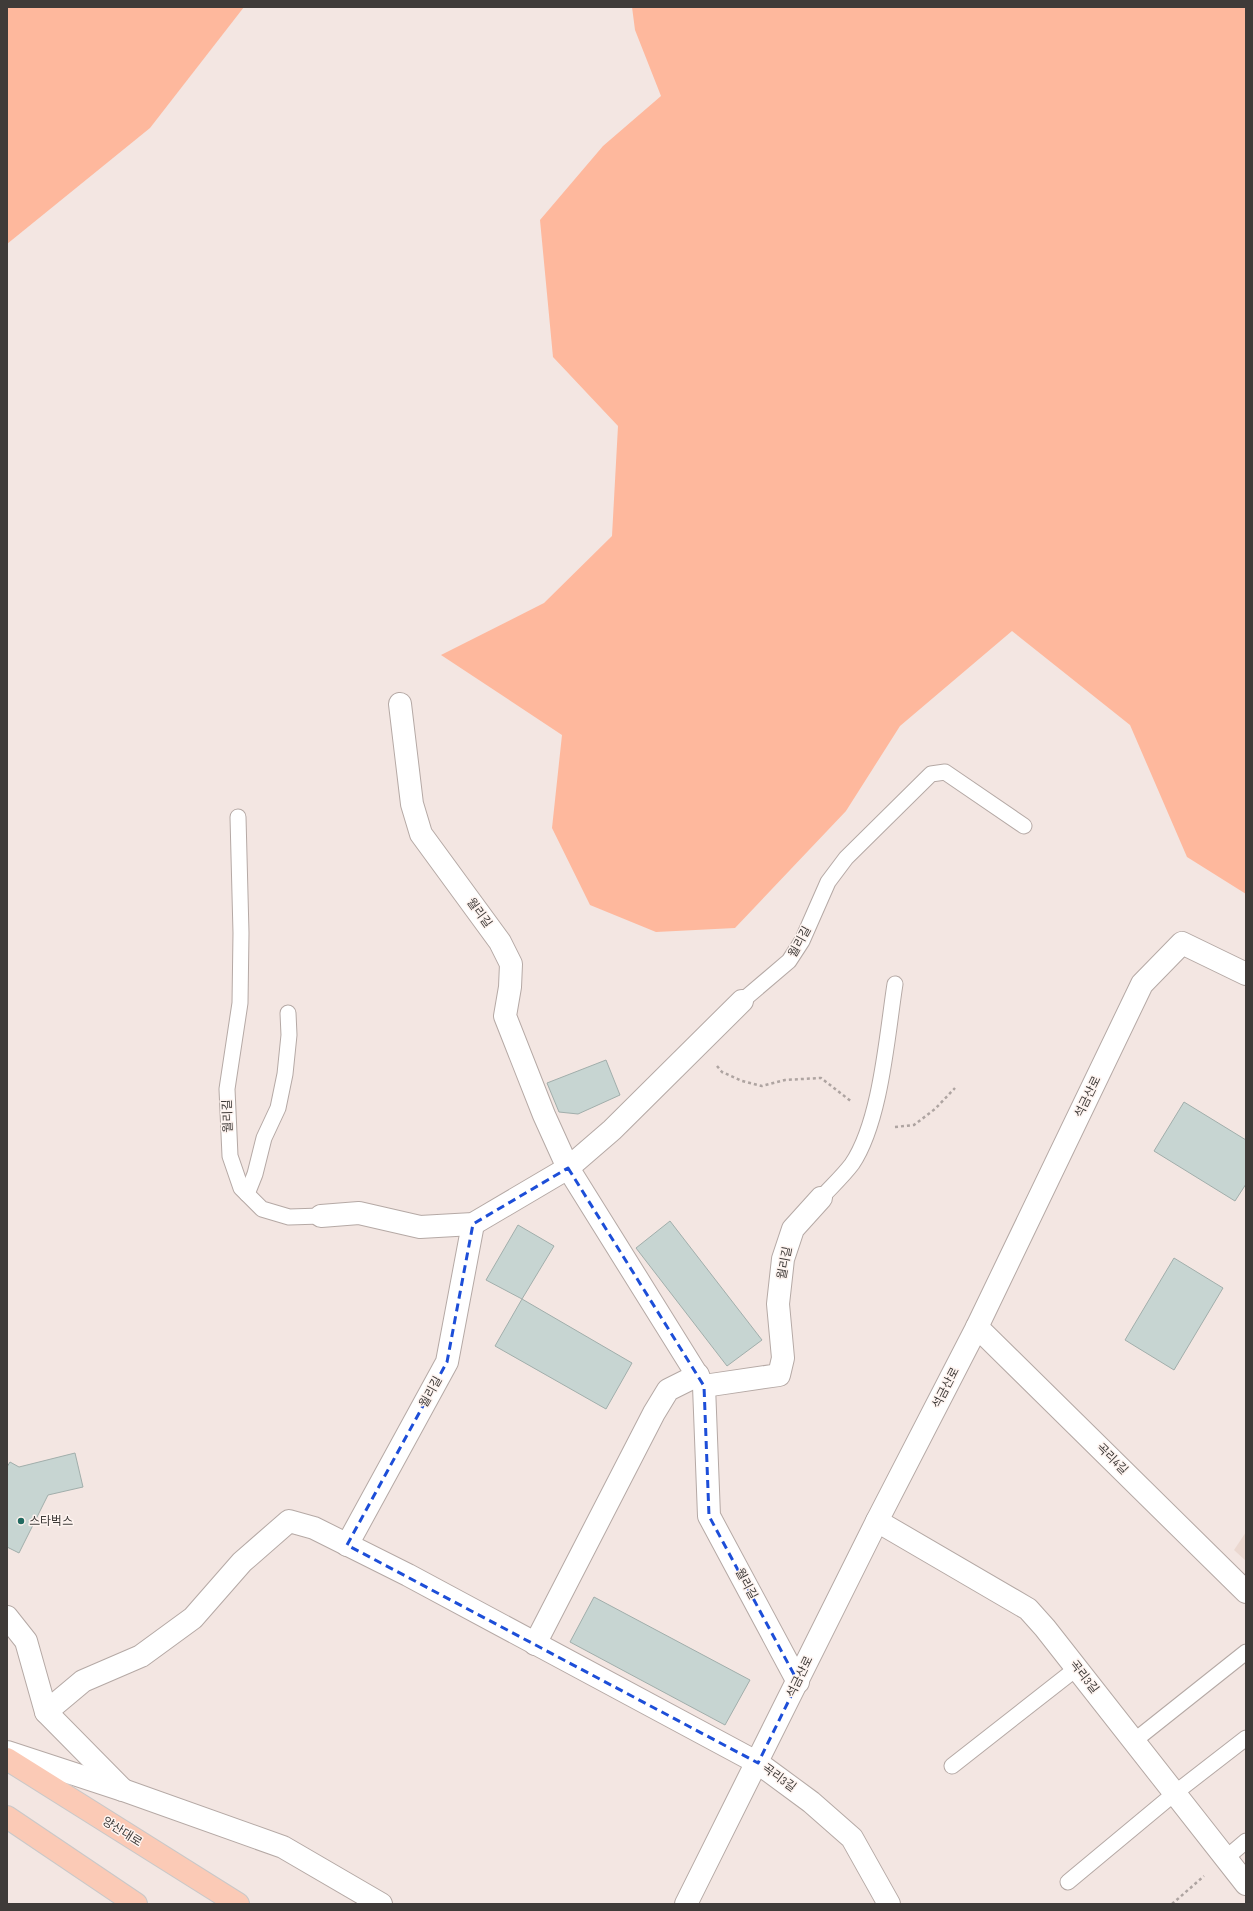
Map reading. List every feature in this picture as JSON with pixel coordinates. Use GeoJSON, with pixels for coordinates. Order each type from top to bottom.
{"type":"FeatureCollection","features":[{"type":"Feature","properties":{"kind":"main road","name":"양산대로"},"geometry":{"type":"LineString","coordinates":[[7,1759],[238,1904]]}},
{"type":"Feature","properties":{"kind":"main road"},"geometry":{"type":"LineString","coordinates":[[7,1817],[136,1904]]}},
{"type":"Feature","properties":{"kind":"street","name":"월리길"},"geometry":{"type":"LineString","coordinates":[[400,704],[412,804],[421,834],[500,942],[511,964],[510,987],[505,1016],[544,1115],[568,1168],[701,1381],[709,1516],[798,1682]]}},
{"type":"Feature","properties":{"kind":"street","name":"석금산로"},"geometry":{"type":"LineString","coordinates":[[686,1904],[758,1763],[877,1522],[977,1327],[1142,984],[1182,943],[1246,974]]}},
{"type":"Feature","properties":{"kind":"street","name":"월리길"},"geometry":{"type":"LineString","coordinates":[[321,1216],[359,1213],[420,1227],[473,1224],[568,1168],[612,1130],[742,1001]]}},
{"type":"Feature","properties":{"kind":"street","name":"월리길"},"geometry":{"type":"LineString","coordinates":[[701,1381],[779,1375],[783,1358],[778,1304],[783,1259],[793,1229],[821,1198]]}},
{"type":"Feature","properties":{"kind":"street","name":"월리길"},"geometry":{"type":"LineString","coordinates":[[347,1545],[447,1362],[473,1224]]}},
{"type":"Feature","properties":{"kind":"street","name":"곡리4길"},"geometry":{"type":"LineString","coordinates":[[977,1327],[1246,1592]]}},
{"type":"Feature","properties":{"kind":"street"},"geometry":{"type":"LineString","coordinates":[[535,1644],[654,1413],[668,1390],[701,1381]]}},
{"type":"Feature","properties":{"kind":"street","name":"곡리3길"},"geometry":{"type":"LineString","coordinates":[[46,1712],[83,1681],[141,1656],[192,1618],[242,1562],[288,1521],[314,1528],[408,1575],[758,1763],[811,1802],[852,1838],[889,1904]]}},
{"type":"Feature","properties":{"kind":"street","name":"곡리3길"},"geometry":{"type":"LineString","coordinates":[[877,1522],[1028,1609],[1077,1668],[1246,1884]]}},
{"type":"Feature","properties":{"kind":"street"},"geometry":{"type":"LineString","coordinates":[[7,1617],[26,1641],[46,1712],[123,1790]]}},
{"type":"Feature","properties":{"kind":"street"},"geometry":{"type":"LineString","coordinates":[[7,1752],[123,1790],[283,1847],[381,1904]]}},
{"type":"Feature","properties":{"kind":"lane","name":"월리길"},"geometry":{"type":"LineString","coordinates":[[742,1001],[789,961],[802,941],[828,882],[846,858],[931,774],[945,772],[1024,826]]}},
{"type":"Feature","properties":{"kind":"lane","name":"월리길"},"geometry":{"type":"LineString","coordinates":[[238,817],[241,933],[240,1003],[227,1089],[230,1156],[241,1188],[262,1209],[289,1217],[321,1216]]}},
{"type":"Feature","properties":{"kind":"lane","name":"월리길"},"geometry":{"type":"LineString","coordinates":[[821,1198],[852,1164],[868,1134],[878,1087],[895,984]]}},
{"type":"Feature","properties":{"kind":"lane"},"geometry":{"type":"LineString","coordinates":[[247,1194],[255,1174],[264,1138],[278,1108],[285,1074],[289,1035],[288,1013]]}},
{"type":"Feature","properties":{"kind":"lane"},"geometry":{"type":"LineString","coordinates":[[1134,1741],[1246,1652]]}},
{"type":"Feature","properties":{"kind":"lane"},"geometry":{"type":"LineString","coordinates":[[952,1766],[1077,1668]]}},
{"type":"Feature","properties":{"kind":"lane"},"geometry":{"type":"LineString","coordinates":[[1068,1882],[1175,1793],[1246,1738]]}},
{"type":"Feature","properties":{"kind":"lane"},"geometry":{"type":"LineString","coordinates":[[1226,1858],[1246,1841]]}},
{"type":"Feature","properties":{"kind":"path"},"geometry":{"type":"LineString","coordinates":[[698,1044],[722,1072],[742,1081],[762,1086],[785,1080],[821,1078],[871,1116]]}},
{"type":"Feature","properties":{"kind":"path"},"geometry":{"type":"LineString","coordinates":[[868,1134],[890,1127],[914,1125],[935,1108],[955,1088]]}},
{"type":"Feature","properties":{"kind":"path"},"geometry":{"type":"LineString","coordinates":[[1172,1904],[1226,1858]]}},
{"type":"Feature","properties":{"kind":"highlighted area"},"geometry":{"type":"Polygon","coordinates":[[[568,1168],[704,1386],[709,1516],[798,1682],[758,1763],[347,1545],[447,1362],[473,1224],[568,1168]]]}},
{"type":"Feature","properties":{"kind":"shaded area"},"geometry":{"type":"Polygon","coordinates":[[[7,7],[244,7],[150,128],[7,244],[7,7]]]}},
{"type":"Feature","properties":{"kind":"shaded area"},"geometry":{"type":"Polygon","coordinates":[[[632,7],[1246,7],[1246,894],[1187,857],[1130,725],[1012,631],[900,726],[846,811],[735,928],[656,932],[590,905],[552,828],[562,735],[441,655],[544,603],[612,536],[618,426],[553,357],[540,220],[603,146],[661,96],[635,30],[632,7]]]}},
{"type":"Feature","properties":{"kind":"shaded area"},"geometry":{"type":"Polygon","coordinates":[[[1246,1532],[1246,1561],[1234,1550],[1246,1532]]]}},
{"type":"Feature","properties":{"kind":"building"},"geometry":{"type":"Polygon","coordinates":[[[606,1060],[620,1095],[578,1114],[559,1112],[547,1083],[606,1060]]]}},
{"type":"Feature","properties":{"kind":"building"},"geometry":{"type":"Polygon","coordinates":[[[1184,1102],[1246,1140],[1246,1184],[1235,1201],[1154,1151],[1184,1102]]]}},
{"type":"Feature","properties":{"kind":"building"},"geometry":{"type":"Polygon","coordinates":[[[670,1221],[762,1340],[727,1366],[636,1248],[670,1221]]]}},
{"type":"Feature","properties":{"kind":"building"},"geometry":{"type":"Polygon","coordinates":[[[518,1225],[554,1246],[522,1299],[486,1280],[518,1225]]]}},
{"type":"Feature","properties":{"kind":"building"},"geometry":{"type":"Polygon","coordinates":[[[1174,1258],[1223,1288],[1174,1370],[1125,1340],[1174,1258]]]}},
{"type":"Feature","properties":{"kind":"building"},"geometry":{"type":"Polygon","coordinates":[[[522,1299],[632,1363],[606,1409],[495,1346],[522,1299]]]}},
{"type":"Feature","properties":{"kind":"building","name":"스타벅스"},"geometry":{"type":"Polygon","coordinates":[[[75,1453],[83,1487],[48,1495],[19,1553],[7,1547],[7,1467],[10,1462],[19,1467],[75,1453]]]}},
{"type":"Feature","properties":{"kind":"building"},"geometry":{"type":"Polygon","coordinates":[[[594,1597],[750,1680],[725,1725],[570,1642],[594,1597]]]}},
{"type":"Feature","properties":{"kind":"place","name":"스타벅스"},"geometry":{"type":"Point","coordinates":[21,1521]}}]}
